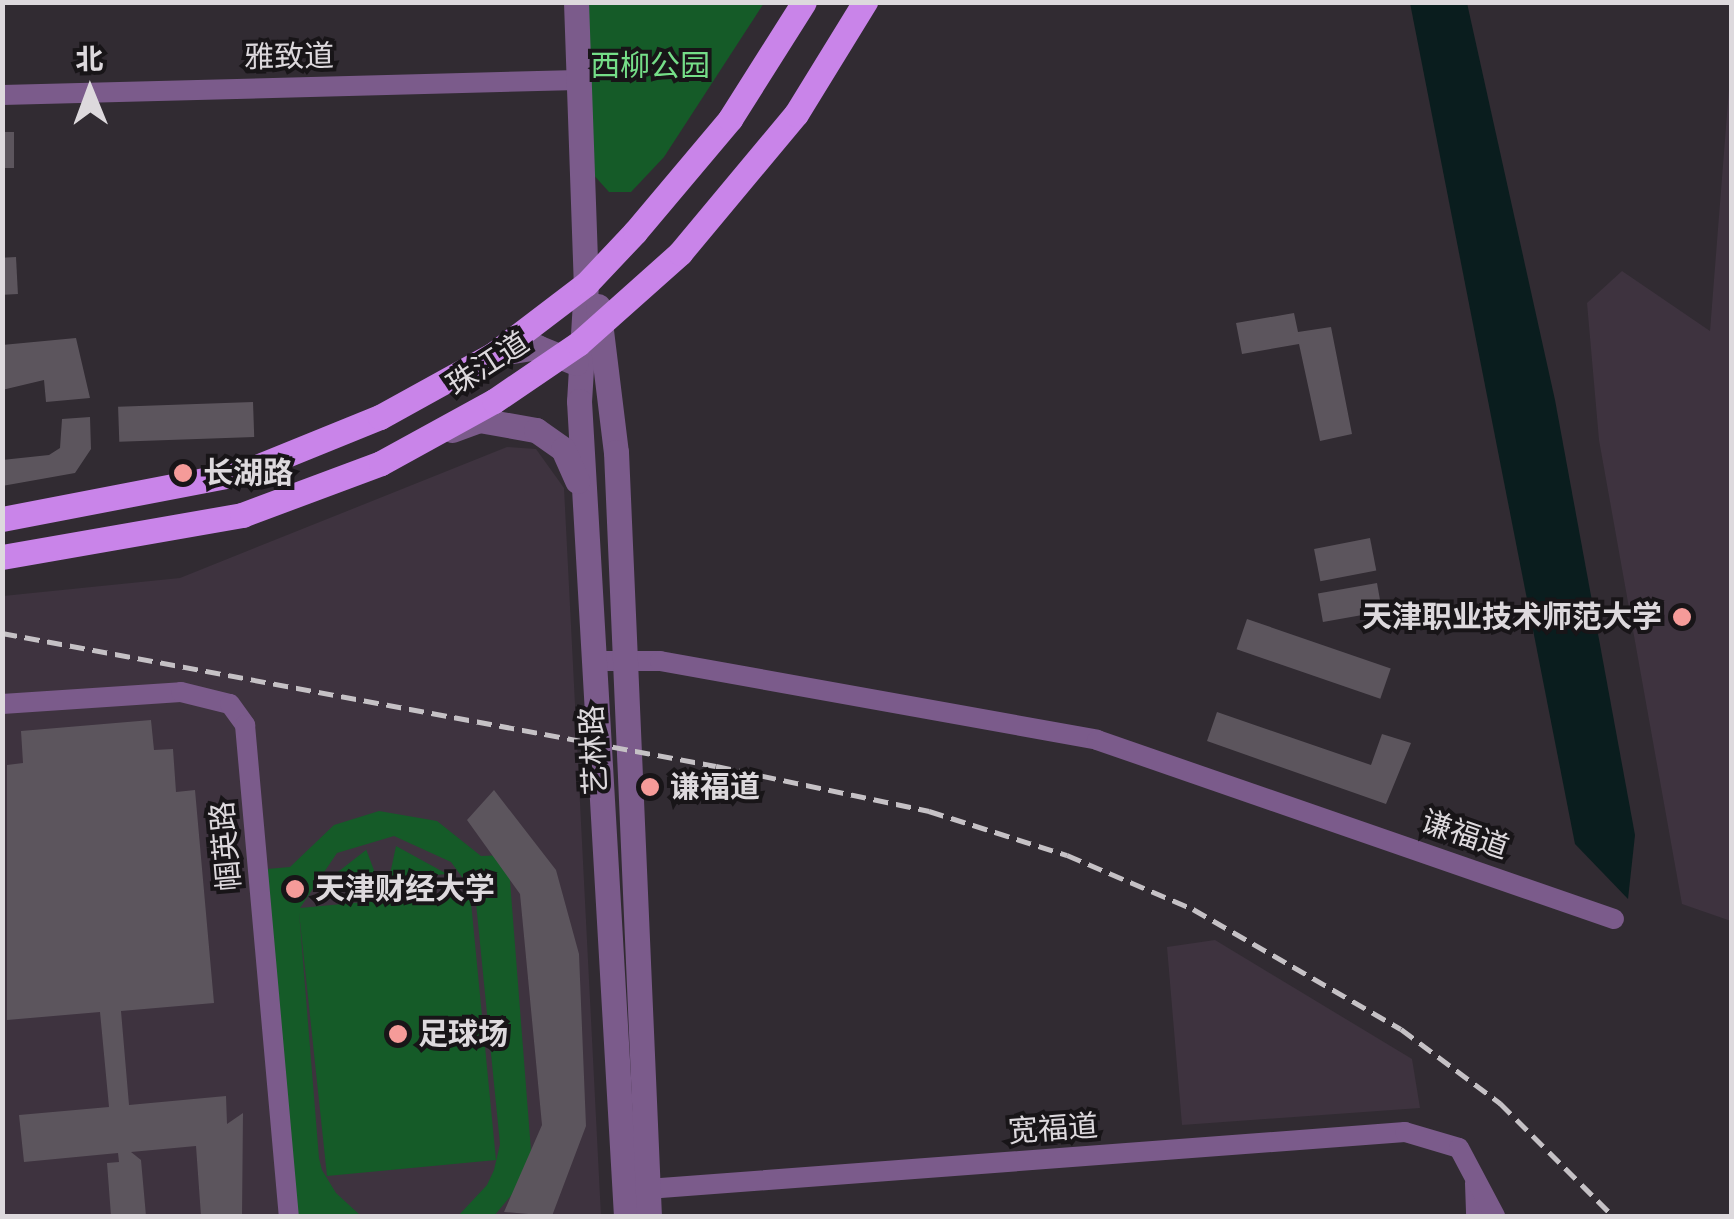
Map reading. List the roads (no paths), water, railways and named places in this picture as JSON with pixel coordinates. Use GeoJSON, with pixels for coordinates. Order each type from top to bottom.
{"type":"FeatureCollection","features":[{"type":"Feature","properties":{"kind":"main road","name":"珠江道"},"geometry":{"type":"LineString","coordinates":[[2,520],[242,474],[380,417],[494,354],[586,284],[730,120],[804,2]]}},
{"type":"Feature","properties":{"kind":"main road","name":"珠江道"},"geometry":{"type":"LineString","coordinates":[[2,556],[242,515],[438,435],[573,354],[724,204],[865,2]]}},
{"type":"Feature","properties":{"kind":"street","name":"艺林路"},"geometry":{"type":"LineString","coordinates":[[576,2],[586,284],[573,354],[638,1190],[648,1216]]}},
{"type":"Feature","properties":{"kind":"street","name":"雅致道"},"geometry":{"type":"LineString","coordinates":[[2,94],[578,80]]}},
{"type":"Feature","properties":{"kind":"street","name":"艺林路"},"geometry":{"type":"LineString","coordinates":[[586,284],[606,320],[616,452],[638,1190],[626,1216]]}},
{"type":"Feature","properties":{"kind":"street"},"geometry":{"type":"LineString","coordinates":[[494,354],[573,354],[600,393],[616,452]]}},
{"type":"Feature","properties":{"kind":"street"},"geometry":{"type":"LineString","coordinates":[[438,435],[479,420],[536,430],[563,449],[584,508]]}},
{"type":"Feature","properties":{"kind":"street","name":"谦福道"},"geometry":{"type":"LineString","coordinates":[[595,662],[622,660],[1097,740],[1614,919]]}},
{"type":"Feature","properties":{"kind":"street","name":"帼英路"},"geometry":{"type":"LineString","coordinates":[[2,704],[181,692],[230,704],[246,725],[289,1216]]}},
{"type":"Feature","properties":{"kind":"street","name":"宽福道"},"geometry":{"type":"LineString","coordinates":[[638,1190],[1405,1132],[1459,1148],[1474,1166]]}},
{"type":"Feature","properties":{"kind":"street"},"geometry":{"type":"LineString","coordinates":[[1474,1166],[1476,1216]]}},
{"type":"Feature","properties":{"kind":"street"},"geometry":{"type":"LineString","coordinates":[[1474,1166],[1495,1216]]}},
{"type":"Feature","properties":{"kind":"railway"},"geometry":{"type":"LineString","coordinates":[[2,633],[716,766],[929,811],[1067,855],[1193,909],[1401,1029],[1500,1103],[1613,1216]]}},
{"type":"Feature","properties":{"kind":"place","name":"长湖路"},"geometry":{"type":"Point","coordinates":[183,473]}},
{"type":"Feature","properties":{"kind":"place","name":"天津职业技术师范大学"},"geometry":{"type":"Point","coordinates":[1682,617]}},
{"type":"Feature","properties":{"kind":"place","name":"谦福道"},"geometry":{"type":"Point","coordinates":[650,787]}},
{"type":"Feature","properties":{"kind":"place","name":"天津财经大学"},"geometry":{"type":"Point","coordinates":[295,889]}},
{"type":"Feature","properties":{"kind":"place","name":"足球场"},"geometry":{"type":"Point","coordinates":[398,1034]}},
{"type":"Feature","properties":{"kind":"park label","name":"西柳公园"},"geometry":{"type":"Point","coordinates":[650,66]}}]}
